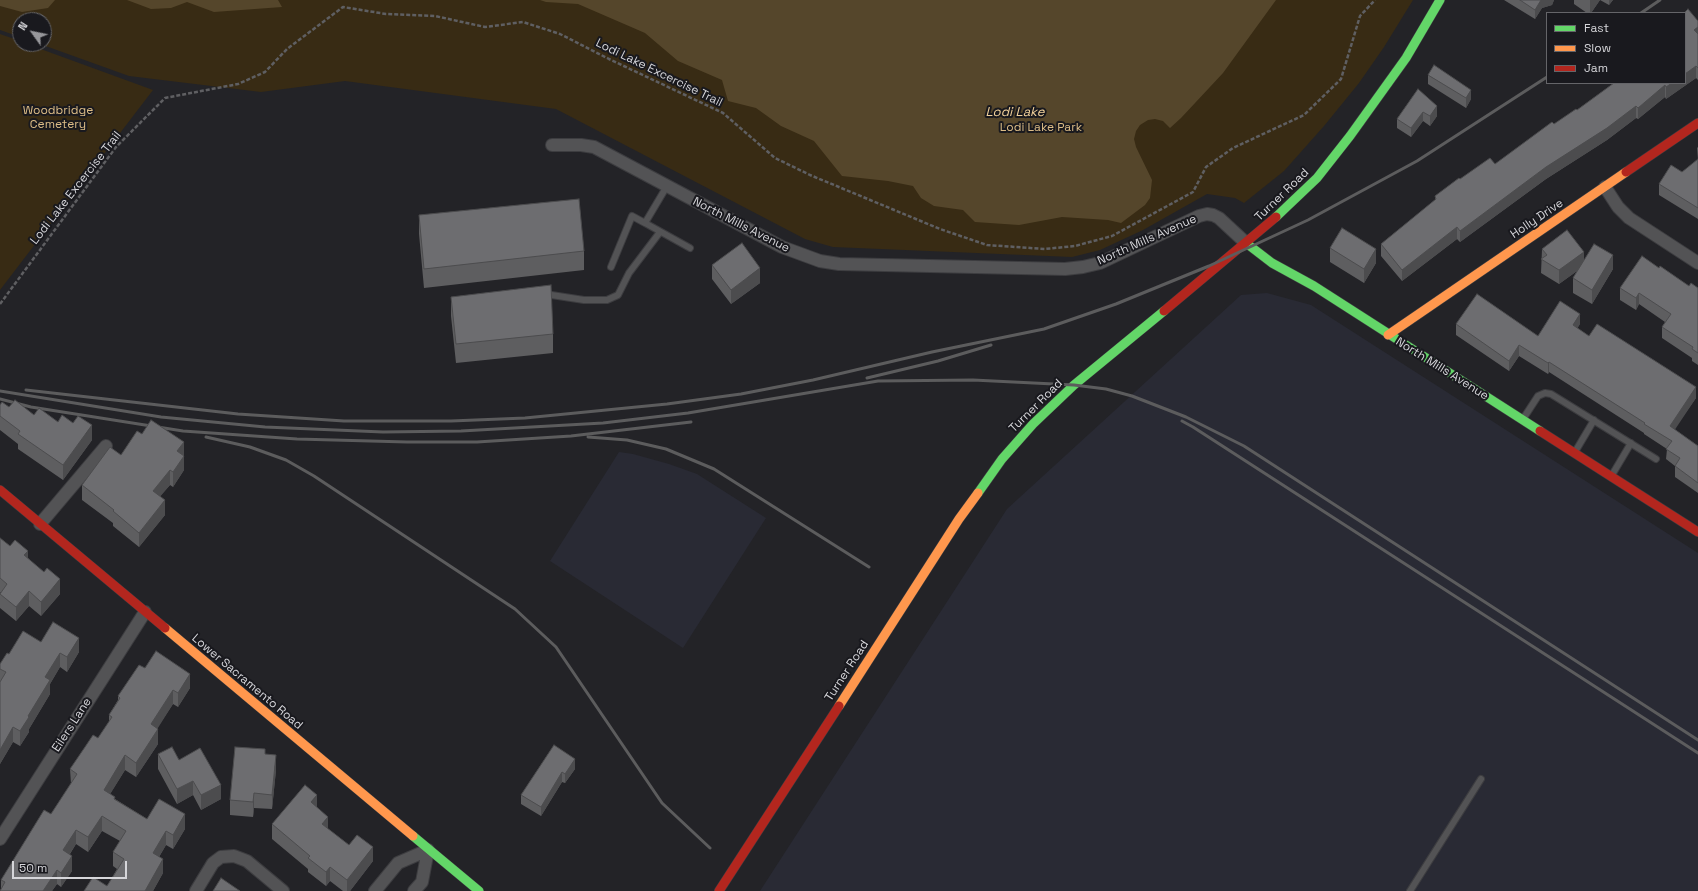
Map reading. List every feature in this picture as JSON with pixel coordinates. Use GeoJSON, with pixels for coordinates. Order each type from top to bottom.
{"type":"FeatureCollection","features":[{"type":"Feature","properties":{"kind":"main road","name":"Turner Road"},"geometry":{"type":"LineString","coordinates":[[719,891],[959,519],[1002,459],[1033,424],[1086,374],[1292,204],[1332,160],[1406,58],[1440,0]]}},
{"type":"Feature","properties":{"kind":"main road","name":"Holly Drive"},"geometry":{"type":"LineString","coordinates":[[1388,335],[1698,123]]}},
{"type":"Feature","properties":{"kind":"main road","name":"North Mills Avenue"},"geometry":{"type":"LineString","coordinates":[[1246,243],[1272,263],[1314,286],[1388,335],[1698,532]]}},
{"type":"Feature","properties":{"kind":"main road","name":"Lower Sacramento Road"},"geometry":{"type":"LineString","coordinates":[[0,490],[428,850],[479,891]]}},
{"type":"Feature","properties":{"kind":"street","name":"North Mills Avenue"},"geometry":{"type":"LineString","coordinates":[[552,145],[581,145],[594,147],[782,247],[820,261],[839,264],[1065,269],[1083,267],[1100,263],[1206,214],[1219,218],[1246,243]]}},
{"type":"Feature","properties":{"kind":"street"},"geometry":{"type":"LineString","coordinates":[[1605,187],[1618,207],[1628,218],[1698,263]]}},
{"type":"Feature","properties":{"kind":"street"},"geometry":{"type":"LineString","coordinates":[[40,524],[106,446]]}},
{"type":"Feature","properties":{"kind":"street","name":"Eilers Lane"},"geometry":{"type":"LineString","coordinates":[[0,838],[145,612]]}},
{"type":"Feature","properties":{"kind":"street"},"geometry":{"type":"LineString","coordinates":[[375,891],[398,863],[428,850]]}},
{"type":"Feature","properties":{"kind":"street"},"geometry":{"type":"LineString","coordinates":[[414,891],[422,882],[428,850]]}},
{"type":"Feature","properties":{"kind":"street"},"geometry":{"type":"LineString","coordinates":[[196,891],[213,863],[221,857],[234,856],[247,861],[283,891]]}},
{"type":"Feature","properties":{"kind":"lane"},"geometry":{"type":"LineString","coordinates":[[645,224],[667,186]]}},
{"type":"Feature","properties":{"kind":"lane"},"geometry":{"type":"LineString","coordinates":[[610,268],[632,216],[690,248]]}},
{"type":"Feature","properties":{"kind":"lane"},"geometry":{"type":"LineString","coordinates":[[535,294],[551,294],[584,300],[607,300],[618,295],[628,273],[660,232]]}},
{"type":"Feature","properties":{"kind":"lane"},"geometry":{"type":"LineString","coordinates":[[1522,420],[1538,396],[1545,393],[1557,397],[1656,459]]}},
{"type":"Feature","properties":{"kind":"lane"},"geometry":{"type":"LineString","coordinates":[[1574,453],[1594,420]]}},
{"type":"Feature","properties":{"kind":"lane"},"geometry":{"type":"LineString","coordinates":[[1611,476],[1631,443]]}},
{"type":"Feature","properties":{"kind":"lane"},"geometry":{"type":"LineString","coordinates":[[1410,891],[1482,779]]}},
{"type":"Feature","properties":{"kind":"path","name":"Lodi Lake Excercise Trail"},"geometry":{"type":"LineString","coordinates":[[0,304],[116,147],[164,98],[238,84],[265,72],[287,49],[343,7],[386,14],[435,16],[485,27],[523,22],[560,34],[723,113],[775,158],[810,175],[940,229],[987,245],[1045,249],[1075,246],[1112,236],[1193,192],[1206,167],[1233,148],[1304,115],[1341,79],[1360,16],[1375,0]]}},
{"type":"Feature","properties":{"kind":"shaded area"},"geometry":{"type":"Polygon","coordinates":[[[1267,293],[1311,305],[1698,553],[1698,891],[760,891],[1007,509],[1241,295],[1267,293]]]}},
{"type":"Feature","properties":{"kind":"shaded area"},"geometry":{"type":"Polygon","coordinates":[[[619,452],[633,454],[669,464],[697,474],[766,518],[683,648],[550,561],[619,452]]]}},
{"type":"Feature","properties":{"kind":"green space","name":"Lodi Lake Park"},"geometry":{"type":"Polygon","coordinates":[[[0,0],[1413,0],[1384,47],[1359,83],[1324,126],[1284,171],[1244,203],[1235,198],[1207,194],[1143,230],[1100,250],[1072,257],[833,247],[805,239],[556,109],[345,81],[261,92],[129,76],[52,48],[52,12],[12,12],[12,34],[0,30],[0,0]]]}},
{"type":"Feature","properties":{"kind":"green space","name":"Woodbridge Cemetery"},"geometry":{"type":"Polygon","coordinates":[[[0,34],[12,38],[12,52],[49,52],[153,90],[0,290],[0,34]]]}},
{"type":"Feature","properties":{"kind":"water"},"geometry":{"type":"Polygon","coordinates":[[[0,0],[55,0],[48,8],[22,12],[0,6],[0,0]]]}},
{"type":"Feature","properties":{"kind":"water"},"geometry":{"type":"Polygon","coordinates":[[[127,0],[278,0],[282,7],[214,12],[187,2],[171,8],[151,9],[127,0]]]}},
{"type":"Feature","properties":{"kind":"water","name":"Lodi Lake"},"geometry":{"type":"Polygon","coordinates":[[[540,0],[1276,0],[1223,73],[1181,118],[1170,128],[1163,121],[1155,119],[1148,120],[1140,125],[1136,131],[1134,139],[1136,147],[1152,180],[1150,198],[1145,205],[1121,223],[1108,220],[1062,217],[1019,225],[975,222],[963,210],[934,206],[921,198],[913,186],[888,181],[842,176],[814,141],[781,126],[756,108],[728,101],[722,80],[678,61],[645,33],[578,4],[546,2],[540,0]]]}},
{"type":"Feature","properties":{"kind":"building"},"geometry":{"type":"Polygon","coordinates":[[[1520,0],[1541,0],[1535,10],[1520,0]]]}},
{"type":"Feature","properties":{"kind":"building"},"geometry":{"type":"Polygon","coordinates":[[[1688,9],[1698,21],[1698,27],[1694,30],[1698,34],[1698,68],[1696,66],[1686,73],[1686,12],[1688,9]]]}},
{"type":"Feature","properties":{"kind":"building"},"geometry":{"type":"Polygon","coordinates":[[[1434,65],[1471,90],[1466,98],[1428,75],[1434,65]]]}},
{"type":"Feature","properties":{"kind":"building"},"geometry":{"type":"Polygon","coordinates":[[[1613,84],[1670,84],[1666,87],[1665,85],[1638,108],[1636,106],[1607,128],[1546,167],[1460,231],[1457,227],[1402,270],[1381,244],[1436,199],[1435,196],[1459,178],[1460,179],[1490,158],[1495,164],[1552,122],[1554,124],[1576,109],[1577,110],[1613,84]]]}},
{"type":"Feature","properties":{"kind":"building"},"geometry":{"type":"Polygon","coordinates":[[[1418,89],[1437,106],[1430,116],[1423,112],[1411,128],[1397,119],[1418,89]]]}},
{"type":"Feature","properties":{"kind":"building"},"geometry":{"type":"Polygon","coordinates":[[[1698,159],[1698,208],[1659,184],[1671,165],[1682,172],[1698,159]]]}},
{"type":"Feature","properties":{"kind":"building"},"geometry":{"type":"Polygon","coordinates":[[[579,199],[584,251],[424,269],[419,215],[579,199]]]}},
{"type":"Feature","properties":{"kind":"building"},"geometry":{"type":"Polygon","coordinates":[[[1342,228],[1376,249],[1364,269],[1330,248],[1342,228]]]}},
{"type":"Feature","properties":{"kind":"building"},"geometry":{"type":"Polygon","coordinates":[[[1567,230],[1584,252],[1559,270],[1541,259],[1547,255],[1542,249],[1567,230]]]}},
{"type":"Feature","properties":{"kind":"building"},"geometry":{"type":"Polygon","coordinates":[[[742,243],[760,268],[731,290],[712,265],[742,243]]]}},
{"type":"Feature","properties":{"kind":"building"},"geometry":{"type":"Polygon","coordinates":[[[1594,244],[1613,255],[1592,290],[1573,278],[1594,244]]]}},
{"type":"Feature","properties":{"kind":"building"},"geometry":{"type":"Polygon","coordinates":[[[1642,256],[1659,268],[1660,266],[1689,286],[1691,283],[1698,288],[1698,353],[1692,349],[1693,347],[1662,327],[1671,314],[1639,293],[1636,298],[1620,288],[1642,256]]]}},
{"type":"Feature","properties":{"kind":"building"},"geometry":{"type":"Polygon","coordinates":[[[551,285],[553,334],[456,344],[451,297],[551,285]]]}},
{"type":"Feature","properties":{"kind":"building"},"geometry":{"type":"Polygon","coordinates":[[[1477,294],[1538,336],[1560,301],[1580,314],[1573,325],[1589,336],[1597,324],[1696,387],[1670,426],[1698,446],[1698,483],[1675,466],[1680,458],[1666,449],[1672,441],[1644,424],[1645,423],[1549,362],[1548,363],[1519,345],[1509,361],[1456,324],[1477,294]]]}},
{"type":"Feature","properties":{"kind":"building"},"geometry":{"type":"Polygon","coordinates":[[[15,400],[34,415],[39,408],[58,422],[62,415],[73,423],[78,416],[92,425],[63,465],[18,434],[20,431],[0,416],[0,405],[2,402],[9,407],[15,400]]]}},
{"type":"Feature","properties":{"kind":"building"},"geometry":{"type":"Polygon","coordinates":[[[151,420],[184,442],[177,451],[184,456],[173,472],[170,470],[153,491],[165,500],[139,533],[113,511],[114,510],[82,485],[110,447],[121,455],[137,431],[142,434],[151,420]]]}},
{"type":"Feature","properties":{"kind":"building"},"geometry":{"type":"Polygon","coordinates":[[[0,538],[10,546],[15,540],[28,551],[24,555],[44,572],[47,568],[60,579],[41,602],[29,591],[16,607],[0,594],[7,584],[0,578],[0,538]]]}},
{"type":"Feature","properties":{"kind":"building"},"geometry":{"type":"Polygon","coordinates":[[[53,622],[79,638],[67,657],[60,653],[45,677],[50,680],[28,716],[29,717],[20,731],[13,727],[0,750],[0,682],[6,672],[0,669],[0,664],[7,653],[9,654],[23,631],[41,642],[53,622]]]}},
{"type":"Feature","properties":{"kind":"building"},"geometry":{"type":"Polygon","coordinates":[[[156,651],[190,674],[178,693],[173,690],[151,724],[158,729],[136,763],[125,755],[104,790],[115,797],[114,799],[147,819],[159,799],[185,814],[173,835],[166,831],[153,853],[163,859],[145,891],[84,891],[93,877],[107,886],[124,859],[113,852],[126,831],[102,816],[88,837],[76,830],[63,850],[72,856],[61,873],[57,870],[43,891],[0,891],[5,882],[1,880],[44,810],[51,814],[77,774],[70,769],[93,735],[98,738],[112,717],[109,715],[120,698],[118,696],[139,665],[145,668],[156,651]]]}},
{"type":"Feature","properties":{"kind":"building"},"geometry":{"type":"Polygon","coordinates":[[[554,745],[575,759],[565,774],[562,772],[541,807],[521,795],[554,745]]]}},
{"type":"Feature","properties":{"kind":"building"},"geometry":{"type":"Polygon","coordinates":[[[172,747],[179,760],[200,748],[221,785],[201,795],[193,781],[177,789],[158,754],[172,747]]]}},
{"type":"Feature","properties":{"kind":"building"},"geometry":{"type":"Polygon","coordinates":[[[235,747],[265,749],[265,754],[276,755],[272,795],[254,793],[253,802],[230,800],[235,747]]]}},
{"type":"Feature","properties":{"kind":"building"},"geometry":{"type":"Polygon","coordinates":[[[305,785],[317,795],[311,802],[328,817],[322,824],[349,845],[357,835],[373,847],[347,880],[330,867],[326,872],[308,858],[310,856],[272,824],[305,785]]]}},
{"type":"Feature","properties":{"kind":"building"},"geometry":{"type":"Polygon","coordinates":[[[221,878],[240,891],[213,891],[221,878]]]}},
{"type":"Feature","properties":{"kind":"railway"},"geometry":{"type":"LineString","coordinates":[[1642,12],[1660,0]]}},
{"type":"Feature","properties":{"kind":"railway"},"geometry":{"type":"LineString","coordinates":[[26,390],[238,414],[344,421],[451,421],[525,418],[667,404],[741,394],[813,380],[932,352],[1044,329],[1116,304],[1209,266],[1308,220],[1417,161],[1546,78]]}},
{"type":"Feature","properties":{"kind":"railway"},"geometry":{"type":"LineString","coordinates":[[867,378],[938,361],[991,345]]}},
{"type":"Feature","properties":{"kind":"railway"},"geometry":{"type":"LineString","coordinates":[[0,391],[161,417],[265,427],[383,432],[461,431],[603,423],[688,413],[878,381],[973,380],[1074,385],[1106,389],[1132,396],[1186,417],[1244,446],[1698,740]]}},
{"type":"Feature","properties":{"kind":"railway"},"geometry":{"type":"LineString","coordinates":[[0,399],[31,407],[183,431],[297,439],[477,442],[571,436],[691,422]]}},
{"type":"Feature","properties":{"kind":"railway"},"geometry":{"type":"LineString","coordinates":[[1182,421],[1698,753]]}},
{"type":"Feature","properties":{"kind":"railway"},"geometry":{"type":"LineString","coordinates":[[206,437],[250,447],[286,460],[314,476],[515,609],[556,647],[662,803],[710,848]]}},
{"type":"Feature","properties":{"kind":"railway"},"geometry":{"type":"LineString","coordinates":[[588,437],[627,440],[666,449],[714,469],[869,567]]}},
{"type":"Feature","properties":{"kind":"traffic: fast"},"geometry":{"type":"LineString","coordinates":[[1276,217],[1317,178],[1350,136],[1406,58],[1440,0]]}},
{"type":"Feature","properties":{"kind":"traffic: fast"},"geometry":{"type":"LineString","coordinates":[[1246,243],[1272,263],[1314,286],[1540,431]]}},
{"type":"Feature","properties":{"kind":"traffic: fast"},"geometry":{"type":"LineString","coordinates":[[978,493],[1002,459],[1033,424],[1074,385],[1164,311]]}},
{"type":"Feature","properties":{"kind":"traffic: fast"},"geometry":{"type":"LineString","coordinates":[[413,836],[479,891]]}},
{"type":"Feature","properties":{"kind":"traffic: slow"},"geometry":{"type":"LineString","coordinates":[[1388,335],[1626,172]]}},
{"type":"Feature","properties":{"kind":"traffic: slow"},"geometry":{"type":"LineString","coordinates":[[839,706],[959,519],[978,493]]}},
{"type":"Feature","properties":{"kind":"traffic: slow"},"geometry":{"type":"LineString","coordinates":[[165,628],[413,836]]}},
{"type":"Feature","properties":{"kind":"traffic: jam"},"geometry":{"type":"LineString","coordinates":[[1626,172],[1698,123]]}},
{"type":"Feature","properties":{"kind":"traffic: jam"},"geometry":{"type":"LineString","coordinates":[[1164,311],[1276,217]]}},
{"type":"Feature","properties":{"kind":"traffic: jam"},"geometry":{"type":"LineString","coordinates":[[1540,431],[1698,532]]}},
{"type":"Feature","properties":{"kind":"traffic: jam"},"geometry":{"type":"LineString","coordinates":[[0,490],[165,628]]}},
{"type":"Feature","properties":{"kind":"traffic: jam"},"geometry":{"type":"LineString","coordinates":[[719,891],[839,706]]}}]}
